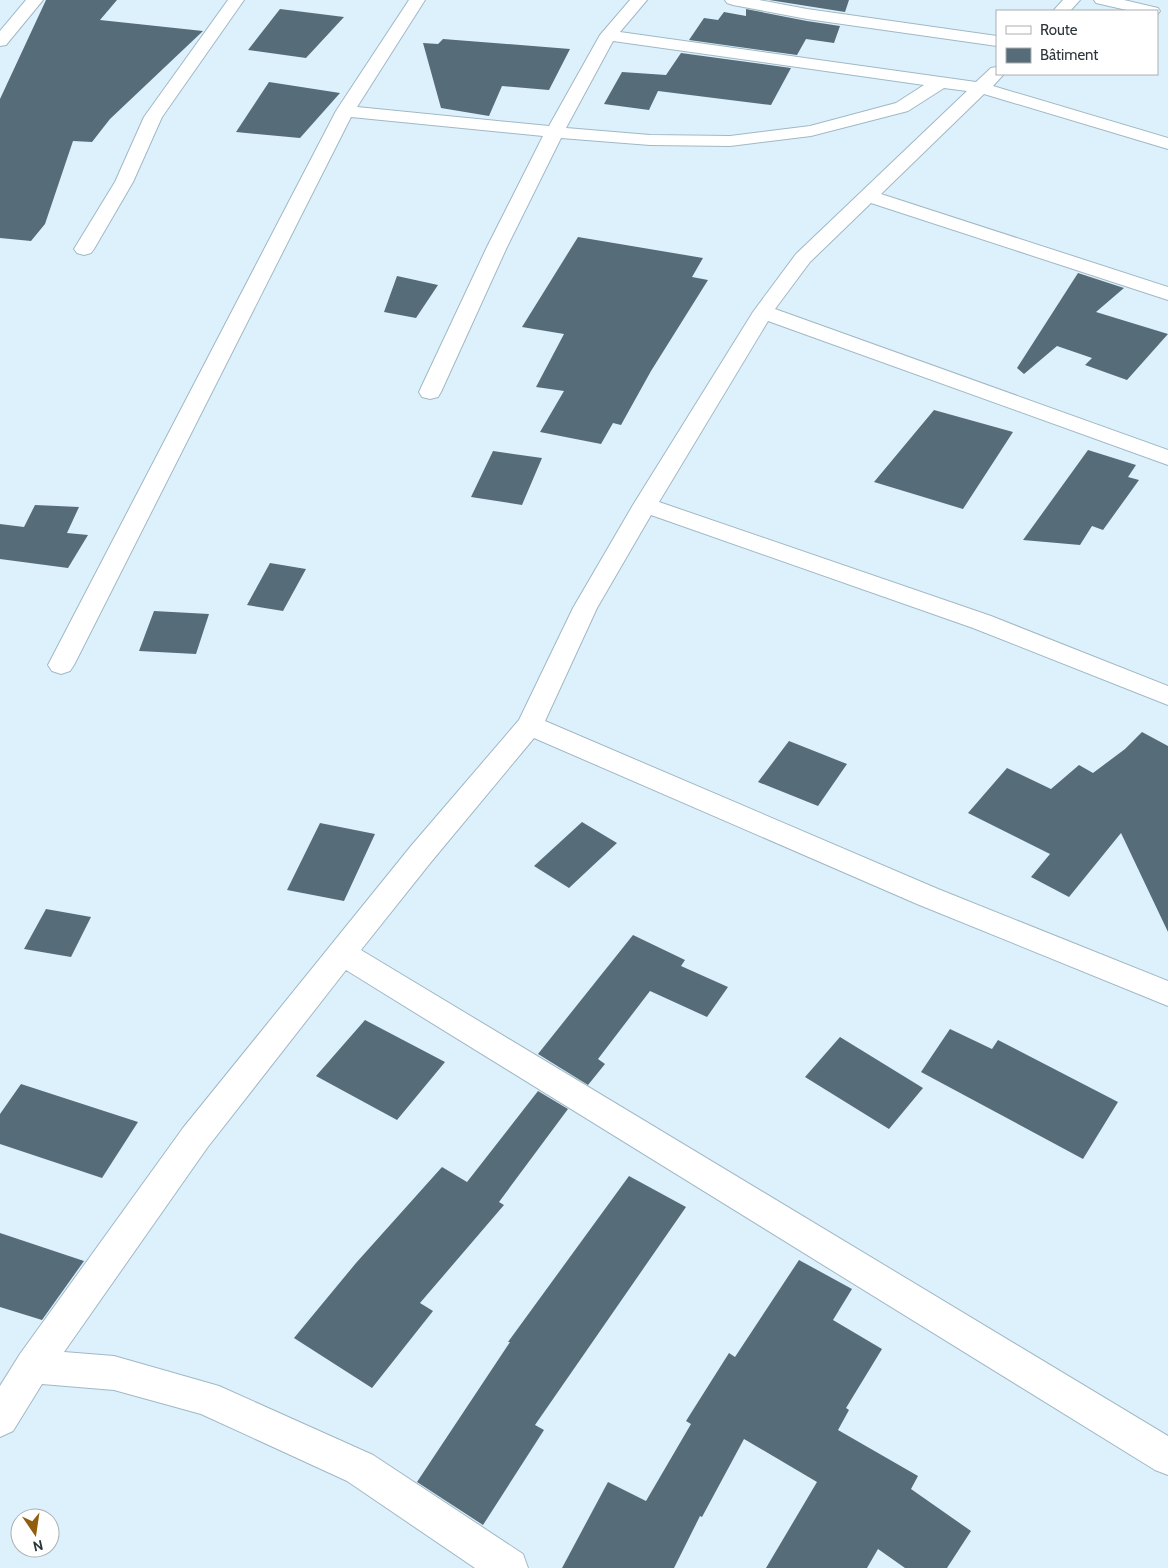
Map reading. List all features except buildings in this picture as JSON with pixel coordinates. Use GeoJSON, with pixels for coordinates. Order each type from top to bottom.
{"type":"FeatureCollection","features":[{"type":"Feature","properties":{"kind":"street"},"geometry":{"type":"LineString","coordinates":[[0,41],[34,0]]}},
{"type":"Feature","properties":{"kind":"street"},"geometry":{"type":"LineString","coordinates":[[84,249],[124,182],[153,117],[236,0]]}},
{"type":"Feature","properties":{"kind":"street"},"geometry":{"type":"LineString","coordinates":[[61,665],[345,111],[417,0]]}},
{"type":"Feature","properties":{"kind":"street"},"geometry":{"type":"LineString","coordinates":[[430,392],[554,132],[608,35],[625,12],[639,0]]}},
{"type":"Feature","properties":{"kind":"street"},"geometry":{"type":"LineString","coordinates":[[733,0],[807,14],[996,41]]}},
{"type":"Feature","properties":{"kind":"street"},"geometry":{"type":"LineString","coordinates":[[1062,10],[1072,0]]}},
{"type":"Feature","properties":{"kind":"street"},"geometry":{"type":"LineString","coordinates":[[1102,0],[1147,10]]}},
{"type":"Feature","properties":{"kind":"street"},"geometry":{"type":"LineString","coordinates":[[608,35],[941,82],[989,80],[1168,144]]}},
{"type":"Feature","properties":{"kind":"street"},"geometry":{"type":"LineString","coordinates":[[0,1419],[33,1366],[195,1138],[421,854],[530,725],[585,608],[645,505],[763,312],[803,258],[989,80]]}},
{"type":"Feature","properties":{"kind":"street"},"geometry":{"type":"LineString","coordinates":[[345,111],[650,140],[730,141],[811,131],[902,106],[941,82]]}},
{"type":"Feature","properties":{"kind":"street"},"geometry":{"type":"LineString","coordinates":[[868,196],[1168,294]]}},
{"type":"Feature","properties":{"kind":"street"},"geometry":{"type":"LineString","coordinates":[[763,312],[1168,458]]}},
{"type":"Feature","properties":{"kind":"street"},"geometry":{"type":"LineString","coordinates":[[645,505],[982,622],[1168,696]]}},
{"type":"Feature","properties":{"kind":"street"},"geometry":{"type":"LineString","coordinates":[[530,725],[1031,940],[1168,994]]}},
{"type":"Feature","properties":{"kind":"street"},"geometry":{"type":"LineString","coordinates":[[343,954],[1168,1457]]}},
{"type":"Feature","properties":{"kind":"street"},"geometry":{"type":"LineString","coordinates":[[33,1366],[114,1373],[206,1398],[360,1468],[509,1568]]}}]}
